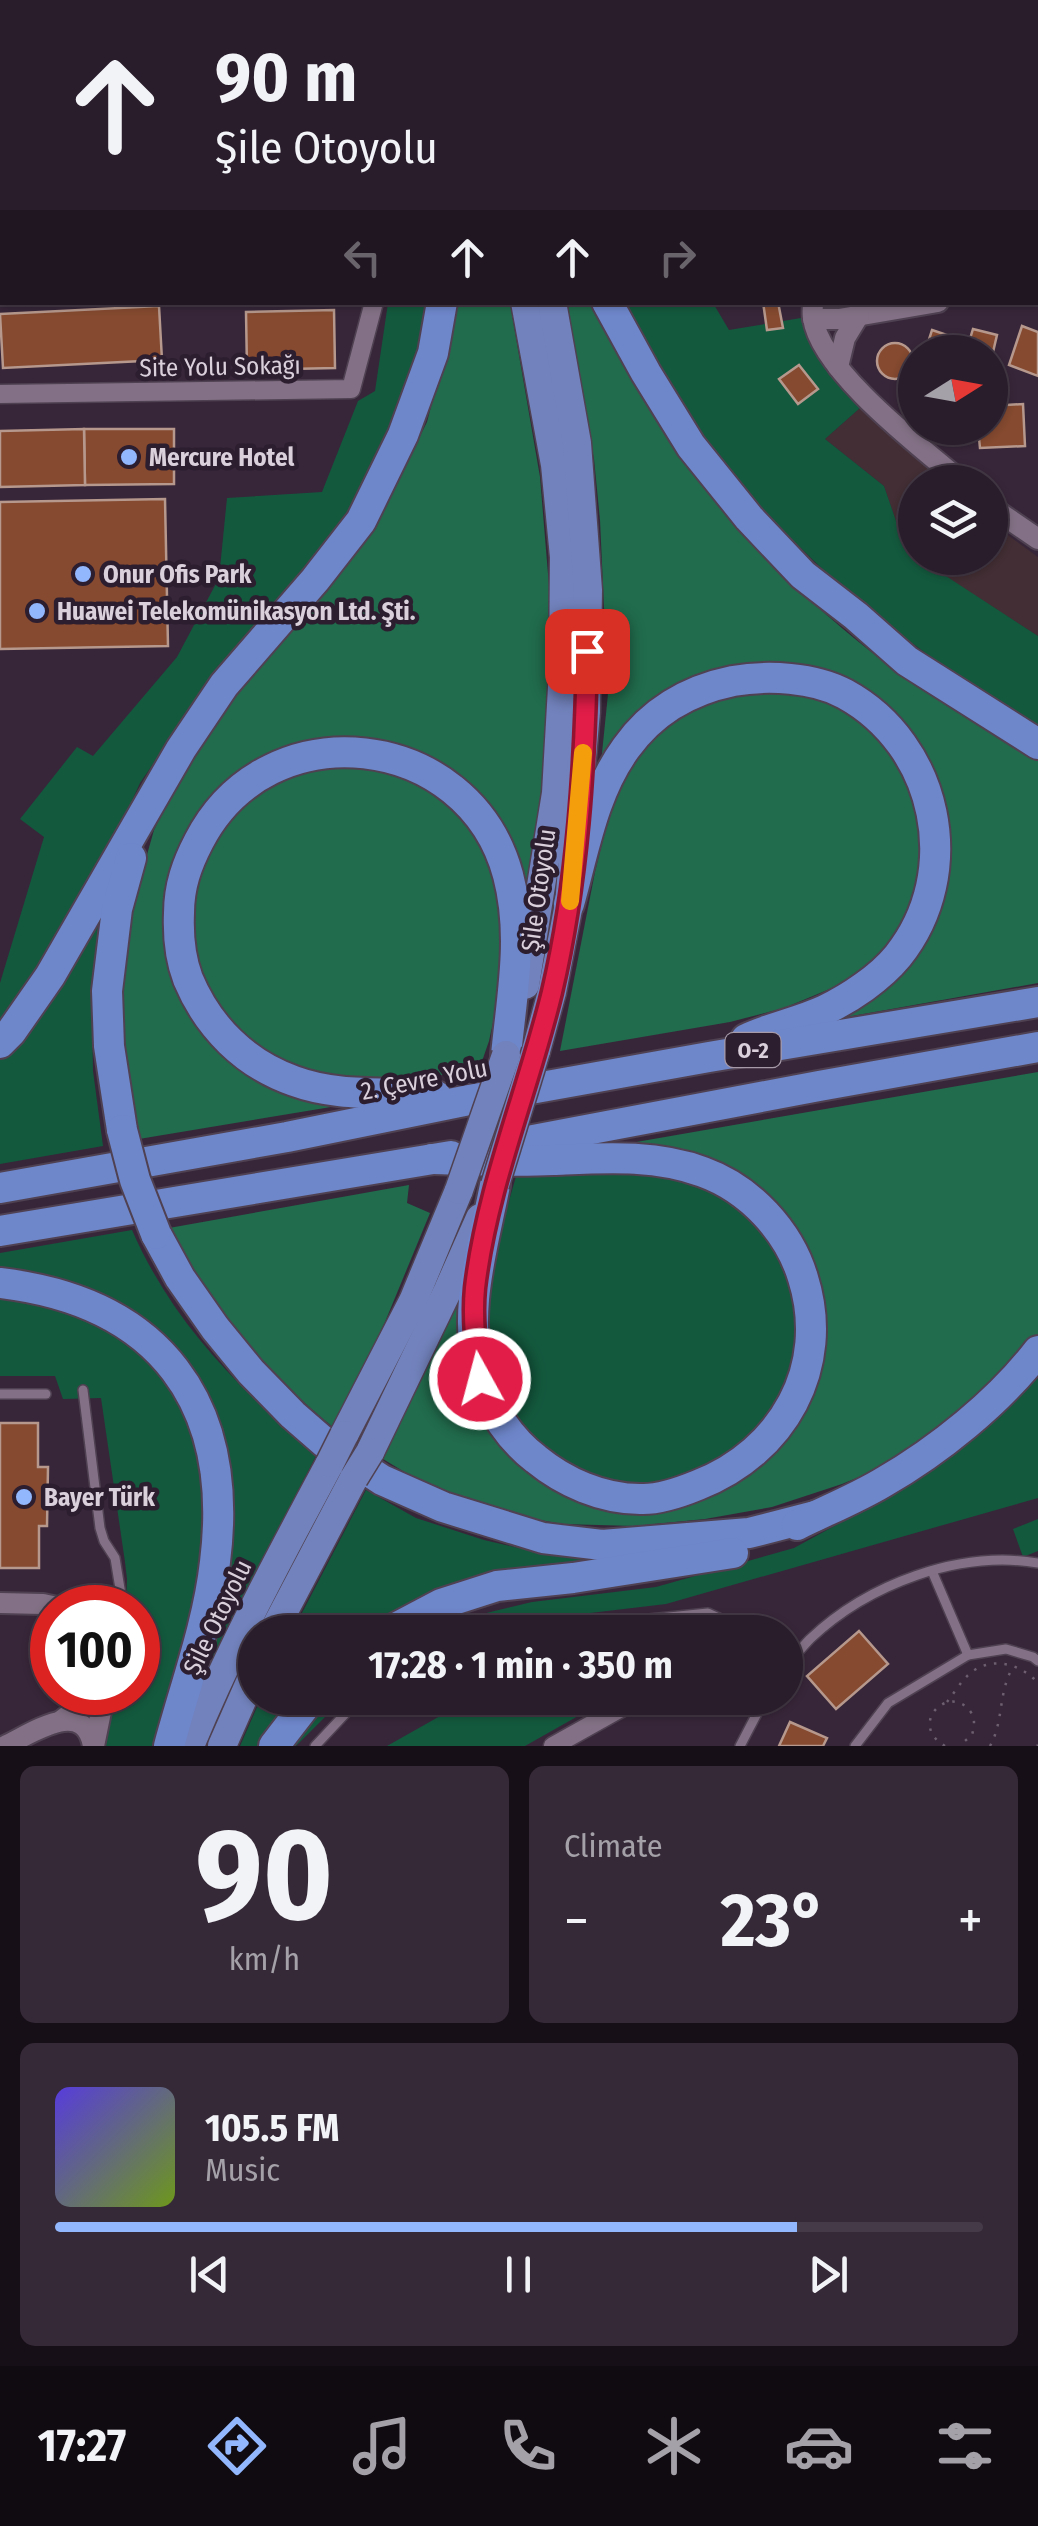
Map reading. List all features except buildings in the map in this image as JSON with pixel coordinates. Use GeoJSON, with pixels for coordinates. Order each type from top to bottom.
{"type":"FeatureCollection","features":[{"type":"Feature","properties":{"kind":"highway"},"geometry":{"type":"LineString","coordinates":[[0,1043],[50,976],[180,750],[224,685],[361,522],[404,436],[432,354],[441,305]]}},
{"type":"Feature","properties":{"kind":"highway","name":"Şile Otoyolu"},"geometry":{"type":"LineString","coordinates":[[283,1615],[370,1452],[495,1184],[521,1053],[522,1000],[556,793],[564,557],[555,465],[525,305]]}},
{"type":"Feature","properties":{"kind":"highway","name":"Şile Otoyolu"},"geometry":{"type":"LineString","coordinates":[[190,1746],[266,1582],[413,1300],[459,1190],[552,992],[570,904],[586,712],[588,590],[577,443],[553,305]]}},
{"type":"Feature","properties":{"kind":"highway"},"geometry":{"type":"LineString","coordinates":[[609,305],[691,446],[749,518],[803,576],[907,661],[1038,744]]}},
{"type":"Feature","properties":{"kind":"highway"},"geometry":{"type":"LineString","coordinates":[[570,904],[599,797],[626,748],[660,711],[705,687],[750,678],[792,678],[841,692],[895,734],[914,760],[931,800],[937,838],[933,880],[923,915],[897,956],[867,984],[825,1010],[767,1029],[709,1057]]}},
{"type":"Feature","properties":{"kind":"highway"},"geometry":{"type":"LineString","coordinates":[[469,1100],[360,1094],[294,1082],[251,1060],[216,1028],[202,1009],[184,968],[179,945],[182,881],[215,814],[244,786],[278,766],[332,751],[380,754],[419,768],[456,792],[482,819],[503,858],[518,932],[521,1053]]}},
{"type":"Feature","properties":{"kind":"highway"},"geometry":{"type":"LineString","coordinates":[[136,830],[117,909],[107,991],[109,1046],[122,1130],[156,1234],[180,1278],[214,1328],[293,1415],[324,1442],[382,1480],[443,1507],[544,1538],[602,1545],[749,1533],[814,1516]]}},
{"type":"Feature","properties":{"kind":"highway","name":"2. Çevre Yolu"},"geometry":{"type":"LineString","coordinates":[[0,1188],[469,1100],[1038,1002]]}},
{"type":"Feature","properties":{"kind":"highway","name":"O-2"},"geometry":{"type":"LineString","coordinates":[[0,1231],[432,1159],[1038,1047]]}},
{"type":"Feature","properties":{"kind":"highway"},"geometry":{"type":"LineString","coordinates":[[432,1159],[618,1157],[661,1162],[703,1171],[760,1207],[799,1263],[812,1333],[802,1383],[783,1420],[761,1447],[720,1476],[683,1492],[642,1500],[570,1481],[518,1445],[494,1410],[480,1379],[474,1340],[475,1289],[495,1184]]}},
{"type":"Feature","properties":{"kind":"highway"},"geometry":{"type":"LineString","coordinates":[[0,1282],[71,1296],[134,1328],[179,1374],[206,1425],[218,1493],[215,1562],[169,1746]]}},
{"type":"Feature","properties":{"kind":"highway"},"geometry":{"type":"LineString","coordinates":[[420,1615],[497,1586],[740,1552],[882,1483],[960,1429],[1038,1351]]}},
{"type":"Feature","properties":{"kind":"highway"},"geometry":{"type":"LineString","coordinates":[[222,1746],[238,1710]]}},
{"type":"Feature","properties":{"kind":"highway"},"geometry":{"type":"LineString","coordinates":[[274,1746],[298,1715]]}},
{"type":"Feature","properties":{"kind":"street","name":"Site Yolu Sokağı"},"geometry":{"type":"LineString","coordinates":[[0,394],[351,389],[373,305]]}},
{"type":"Feature","properties":{"kind":"street"},"geometry":{"type":"LineString","coordinates":[[813,311],[839,319],[920,305]]}},
{"type":"Feature","properties":{"kind":"street"},"geometry":{"type":"LineString","coordinates":[[813,311],[838,367],[876,409],[942,465]]}},
{"type":"Feature","properties":{"kind":"street"},"geometry":{"type":"LineString","coordinates":[[838,367],[844,338],[859,315]]}},
{"type":"Feature","properties":{"kind":"street"},"geometry":{"type":"LineString","coordinates":[[1008,519],[1038,540]]}},
{"type":"Feature","properties":{"kind":"street"},"geometry":{"type":"LineString","coordinates":[[0,1603],[30,1605]]}},
{"type":"Feature","properties":{"kind":"street"},"geometry":{"type":"LineString","coordinates":[[40,1746],[42,1736],[66,1715]]}},
{"type":"Feature","properties":{"kind":"street"},"geometry":{"type":"LineString","coordinates":[[94,1746],[100,1715]]}},
{"type":"Feature","properties":{"kind":"street"},"geometry":{"type":"LineString","coordinates":[[553,1746],[609,1715]]}},
{"type":"Feature","properties":{"kind":"street"},"geometry":{"type":"LineString","coordinates":[[5,1746],[58,1721],[84,1726],[94,1746]]}},
{"type":"Feature","properties":{"kind":"lane"},"geometry":{"type":"LineString","coordinates":[[83,1390],[100,1528],[104,1542],[116,1558],[120,1585]]}},
{"type":"Feature","properties":{"kind":"lane"},"geometry":{"type":"LineString","coordinates":[[0,1394],[46,1394]]}},
{"type":"Feature","properties":{"kind":"lane"},"geometry":{"type":"LineString","coordinates":[[803,1648],[858,1603],[932,1571],[983,1560],[1038,1563]]}},
{"type":"Feature","properties":{"kind":"lane"},"geometry":{"type":"LineString","coordinates":[[932,1571],[968,1655]]}},
{"type":"Feature","properties":{"kind":"lane"},"geometry":{"type":"LineString","coordinates":[[680,1615],[713,1615]]}},
{"type":"Feature","properties":{"kind":"lane"},"geometry":{"type":"LineString","coordinates":[[855,1746],[888,1703],[968,1655],[1006,1650],[1034,1657],[1038,1662]]}},
{"type":"Feature","properties":{"kind":"lane"},"geometry":{"type":"LineString","coordinates":[[315,1746],[344,1715]]}},
{"type":"Feature","properties":{"kind":"lane"},"geometry":{"type":"LineString","coordinates":[[740,1746],[756,1715]]}},
{"type":"Feature","properties":{"kind":"path"},"geometry":{"type":"LineString","coordinates":[[945,1746],[933,1738],[929,1723],[935,1710],[947,1702],[974,1670],[991,1664],[1013,1666],[1038,1683]]}},
{"type":"Feature","properties":{"kind":"path"},"geometry":{"type":"LineString","coordinates":[[990,1746],[999,1727],[1002,1694],[1013,1666]]}},
{"type":"Feature","properties":{"kind":"path"},"geometry":{"type":"LineString","coordinates":[[947,1702],[962,1704],[974,1720],[972,1736],[960,1746]]}},
{"type":"Feature","properties":{"kind":"shaded area"},"geometry":{"type":"Polygon","coordinates":[[[860,408],[924,465],[898,465],[898,527],[884,486],[825,439],[860,408]]]}},
{"type":"Feature","properties":{"kind":"shaded area"},"geometry":{"type":"Polygon","coordinates":[[[1008,535],[1038,557],[1038,636],[943,575],[1008,575],[1008,535]]]}},
{"type":"Feature","properties":{"kind":"green space"},"geometry":{"type":"Polygon","coordinates":[[[388,305],[430,305],[420,350],[386,441],[350,516],[197,700],[140,783],[50,961],[0,1031],[0,983],[44,837],[20,819],[77,747],[93,756],[177,657],[219,578],[227,498],[322,492],[358,401],[375,391],[388,305]]]}},
{"type":"Feature","properties":{"kind":"green space"},"geometry":{"type":"Polygon","coordinates":[[[455,305],[510,305],[540,477],[549,586],[549,737],[527,899],[416,757],[239,776],[208,801],[184,849],[172,955],[285,1090],[331,1107],[139,1139],[127,1079],[121,994],[135,897],[154,830],[214,718],[327,589],[383,511],[427,422],[455,305]]]}},
{"type":"Feature","properties":{"kind":"green space"},"geometry":{"type":"Polygon","coordinates":[[[565,305],[593,305],[639,390],[694,473],[743,533],[801,592],[926,692],[1038,758],[1038,983],[824,1021],[939,894],[910,735],[752,665],[600,773],[608,694],[594,459],[565,305]]]}},
{"type":"Feature","properties":{"kind":"green space"},"geometry":{"type":"Polygon","coordinates":[[[621,305],[714,305],[729,330],[801,318],[837,384],[860,408],[825,439],[884,486],[898,527],[898,575],[944,575],[1038,636],[1038,725],[978,692],[854,600],[736,485],[634,331],[621,305]]]}},
{"type":"Feature","properties":{"kind":"green space"},"geometry":{"type":"Polygon","coordinates":[[[802,689],[866,719],[904,767],[923,810],[927,860],[916,907],[888,950],[849,981],[784,1008],[730,1022],[560,1051],[611,807],[632,761],[661,727],[700,701],[732,690],[802,689]]]}},
{"type":"Feature","properties":{"kind":"green space"},"geometry":{"type":"Polygon","coordinates":[[[331,760],[417,775],[483,838],[503,889],[509,949],[479,1070],[376,1084],[317,1077],[264,1055],[223,1022],[198,982],[189,904],[208,844],[251,793],[331,760]]]}},
{"type":"Feature","properties":{"kind":"green space"},"geometry":{"type":"Polygon","coordinates":[[[106,904],[92,1013],[93,1071],[103,1146],[0,1164],[0,1060],[29,1030],[106,904]]]}},
{"type":"Feature","properties":{"kind":"green space"},"geometry":{"type":"Polygon","coordinates":[[[1038,1072],[1038,1335],[1022,1358],[905,1458],[772,1507],[634,1526],[562,1524],[498,1512],[431,1488],[378,1456],[466,1287],[464,1348],[572,1495],[702,1495],[816,1368],[777,1211],[619,1145],[1038,1072]]]}},
{"type":"Feature","properties":{"kind":"green space"},"geometry":{"type":"Polygon","coordinates":[[[638,1170],[714,1186],[766,1228],[798,1293],[794,1386],[738,1457],[648,1487],[609,1483],[564,1469],[527,1439],[497,1391],[485,1340],[488,1274],[517,1173],[638,1170]]]}},
{"type":"Feature","properties":{"kind":"green space"},"geometry":{"type":"Polygon","coordinates":[[[409,1185],[407,1203],[430,1213],[385,1322],[334,1428],[278,1379],[226,1325],[192,1278],[169,1228],[409,1185]]]}},
{"type":"Feature","properties":{"kind":"green space"},"geometry":{"type":"Polygon","coordinates":[[[132,1230],[167,1295],[211,1353],[262,1406],[317,1454],[195,1695],[224,1553],[190,1374],[0,1273],[0,1253],[132,1230]]]}},
{"type":"Feature","properties":{"kind":"green space"},"geometry":{"type":"Polygon","coordinates":[[[0,1297],[33,1299],[101,1319],[156,1359],[198,1425],[209,1558],[161,1746],[103,1746],[110,1715],[160,1715],[160,1585],[127,1585],[101,1398],[63,1399],[55,1376],[0,1376],[0,1297]]]}},
{"type":"Feature","properties":{"kind":"green space"},"geometry":{"type":"Polygon","coordinates":[[[1038,1378],[1038,1498],[666,1604],[573,1615],[478,1615],[532,1602],[656,1587],[794,1548],[882,1500],[979,1434],[1038,1378]]]}},
{"type":"Feature","properties":{"kind":"green space"},"geometry":{"type":"Polygon","coordinates":[[[366,1490],[416,1518],[484,1540],[545,1554],[599,1558],[395,1615],[301,1615],[366,1490]]]}},
{"type":"Feature","properties":{"kind":"green space"},"geometry":{"type":"Polygon","coordinates":[[[1038,1519],[1038,1551],[1023,1557],[1013,1529],[1038,1519]]]}},
{"type":"Feature","properties":{"kind":"green space"},"geometry":{"type":"Polygon","coordinates":[[[254,1715],[285,1715],[263,1746],[240,1746],[254,1715]]]}},
{"type":"Feature","properties":{"kind":"green space"},"geometry":{"type":"Polygon","coordinates":[[[312,1715],[327,1715],[296,1746],[290,1746],[312,1715]]]}},
{"type":"Feature","properties":{"kind":"green space"},"geometry":{"type":"Polygon","coordinates":[[[442,1715],[580,1715],[525,1746],[387,1746],[442,1715]]]}},
{"type":"Feature","properties":{"kind":"slow traffic"},"geometry":{"type":"LineString","coordinates":[[570,901],[583,753]]}},
{"type":"Feature","properties":{"kind":"place","name":"Mercure Hotel"},"geometry":{"type":"Point","coordinates":[129,457]}},
{"type":"Feature","properties":{"kind":"place","name":"Onur Ofis Park"},"geometry":{"type":"Point","coordinates":[83,574]}},
{"type":"Feature","properties":{"kind":"place","name":"Huawei Telekomünikasyon Ltd. Şti."},"geometry":{"type":"Point","coordinates":[37,611]}},
{"type":"Feature","properties":{"kind":"place","name":"Bayer Türk"},"geometry":{"type":"Point","coordinates":[24,1497]}},
{"type":"Feature","properties":{"kind":"route"},"geometry":{"type":"LineString","coordinates":[[480,1379],[474,1314],[481,1254],[495,1184],[552,992],[570,904],[586,712],[587,651]]}}]}
